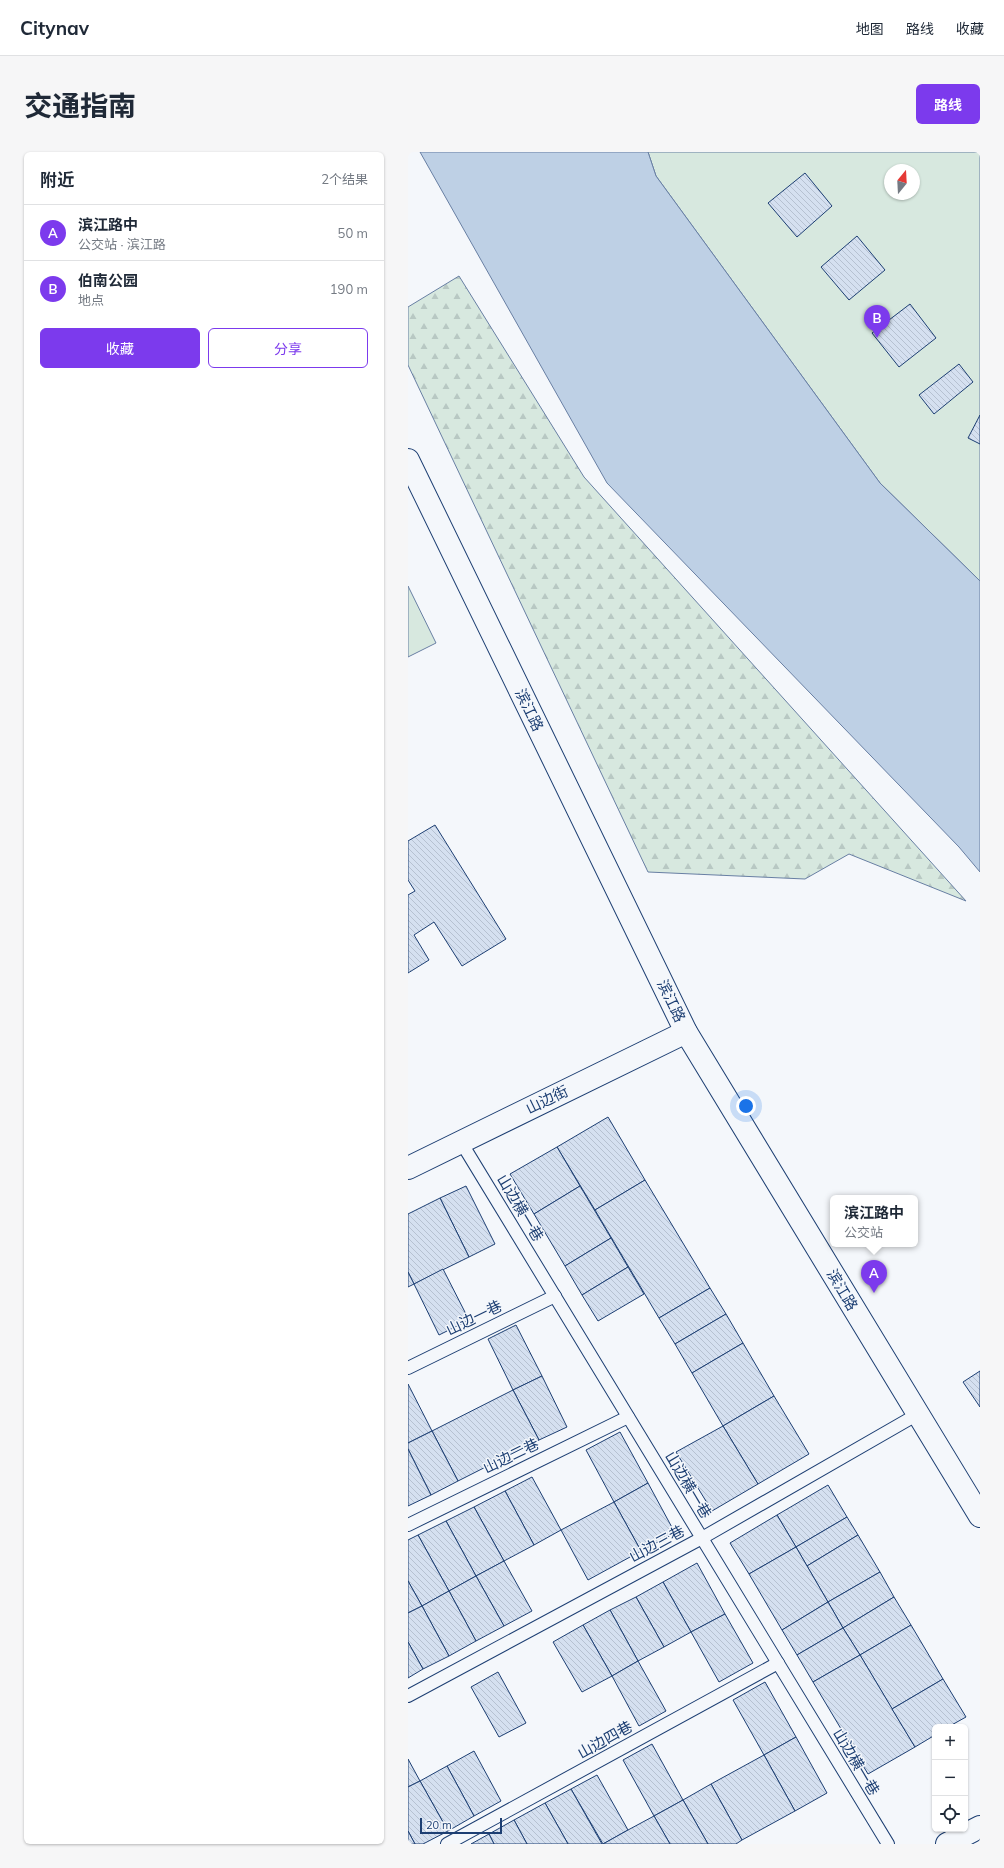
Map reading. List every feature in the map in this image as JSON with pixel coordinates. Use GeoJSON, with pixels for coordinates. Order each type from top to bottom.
{"type":"FeatureCollection","features":[{"type":"Feature","properties":{"kind":"street","name":"滨江路"},"geometry":{"type":"LineString","coordinates":[[408,460],[686,1032],[980,1516]]}},
{"type":"Feature","properties":{"kind":"street","name":"山边街"},"geometry":{"type":"LineString","coordinates":[[408,1168],[686,1032]]}},
{"type":"Feature","properties":{"kind":"street"},"geometry":{"type":"LineString","coordinates":[[948,1844],[980,1827]]}},
{"type":"Feature","properties":{"kind":"lane","name":"山边横一巷"},"geometry":{"type":"LineString","coordinates":[[461,1142],[888,1844]]}},
{"type":"Feature","properties":{"kind":"lane","name":"山边一巷"},"geometry":{"type":"LineString","coordinates":[[408,1368],[555,1296]]}},
{"type":"Feature","properties":{"kind":"lane","name":"山边三巷"},"geometry":{"type":"LineString","coordinates":[[408,1696],[702,1538],[918,1414]]}},
{"type":"Feature","properties":{"kind":"lane","name":"山边二巷"},"geometry":{"type":"LineString","coordinates":[[408,1525],[628,1417]]}},
{"type":"Feature","properties":{"kind":"lane","name":"山边四巷"},"geometry":{"type":"LineString","coordinates":[[447,1844],[778,1663]]}},
{"type":"Feature","properties":{"kind":"green space"},"geometry":{"type":"Polygon","coordinates":[[[648,152],[980,152],[980,581],[880,483],[656,176],[648,152]]]}},
{"type":"Feature","properties":{"kind":"green space"},"geometry":{"type":"Polygon","coordinates":[[[459,276],[584,477],[966,901],[849,854],[805,879],[648,872],[408,365],[408,307],[459,276]]]}},
{"type":"Feature","properties":{"kind":"green space"},"geometry":{"type":"Polygon","coordinates":[[[408,586],[436,643],[408,657],[408,586]]]}},
{"type":"Feature","properties":{"kind":"water"},"geometry":{"type":"Polygon","coordinates":[[[420,152],[648,152],[656,176],[880,483],[980,581],[980,872],[959,847],[607,483],[420,152]]]}},
{"type":"Feature","properties":{"kind":"building"},"geometry":{"type":"Polygon","coordinates":[[[805,173],[832,206],[797,237],[768,203],[805,173]]]}},
{"type":"Feature","properties":{"kind":"building"},"geometry":{"type":"Polygon","coordinates":[[[857,236],[885,270],[849,300],[821,267],[857,236]]]}},
{"type":"Feature","properties":{"kind":"building"},"geometry":{"type":"Polygon","coordinates":[[[910,304],[936,338],[899,367],[872,333],[910,304]]]}},
{"type":"Feature","properties":{"kind":"building"},"geometry":{"type":"Polygon","coordinates":[[[959,364],[973,382],[934,414],[919,395],[959,364]]]}},
{"type":"Feature","properties":{"kind":"building"},"geometry":{"type":"Polygon","coordinates":[[[980,415],[980,444],[968,438],[980,415]]]}},
{"type":"Feature","properties":{"kind":"building"},"geometry":{"type":"Polygon","coordinates":[[[435,825],[506,939],[462,966],[434,922],[414,935],[429,960],[408,973],[408,895],[415,891],[408,880],[408,841],[435,825]]]}},
{"type":"Feature","properties":{"kind":"building"},"geometry":{"type":"Polygon","coordinates":[[[608,1117],[645,1180],[595,1210],[557,1147],[608,1117]]]}},
{"type":"Feature","properties":{"kind":"building"},"geometry":{"type":"Polygon","coordinates":[[[557,1147],[580,1186],[534,1214],[510,1174],[557,1147]]]}},
{"type":"Feature","properties":{"kind":"building"},"geometry":{"type":"Polygon","coordinates":[[[645,1180],[710,1288],[659,1318],[595,1210],[645,1180]]]}},
{"type":"Feature","properties":{"kind":"building"},"geometry":{"type":"Polygon","coordinates":[[[466,1186],[495,1244],[469,1257],[440,1198],[466,1186]]]}},
{"type":"Feature","properties":{"kind":"building"},"geometry":{"type":"Polygon","coordinates":[[[580,1186],[611,1238],[565,1266],[534,1214],[580,1186]]]}},
{"type":"Feature","properties":{"kind":"building"},"geometry":{"type":"Polygon","coordinates":[[[440,1198],[469,1257],[414,1284],[408,1272],[408,1214],[440,1198]]]}},
{"type":"Feature","properties":{"kind":"building"},"geometry":{"type":"Polygon","coordinates":[[[611,1238],[628,1267],[582,1295],[565,1266],[611,1238]]]}},
{"type":"Feature","properties":{"kind":"building"},"geometry":{"type":"Polygon","coordinates":[[[628,1267],[644,1294],[598,1321],[582,1295],[628,1267]]]}},
{"type":"Feature","properties":{"kind":"building"},"geometry":{"type":"Polygon","coordinates":[[[443,1269],[469,1320],[439,1335],[414,1284],[443,1269]]]}},
{"type":"Feature","properties":{"kind":"building"},"geometry":{"type":"Polygon","coordinates":[[[408,1272],[414,1284],[408,1287],[408,1272]]]}},
{"type":"Feature","properties":{"kind":"building"},"geometry":{"type":"Polygon","coordinates":[[[710,1288],[726,1314],[675,1344],[659,1318],[710,1288]]]}},
{"type":"Feature","properties":{"kind":"building"},"geometry":{"type":"Polygon","coordinates":[[[726,1314],[743,1343],[692,1373],[675,1344],[726,1314]]]}},
{"type":"Feature","properties":{"kind":"building"},"geometry":{"type":"Polygon","coordinates":[[[516,1325],[542,1376],[513,1390],[488,1339],[516,1325]]]}},
{"type":"Feature","properties":{"kind":"building"},"geometry":{"type":"Polygon","coordinates":[[[743,1343],[774,1396],[723,1426],[692,1373],[743,1343]]]}},
{"type":"Feature","properties":{"kind":"building"},"geometry":{"type":"Polygon","coordinates":[[[980,1371],[980,1407],[963,1382],[980,1371]]]}},
{"type":"Feature","properties":{"kind":"building"},"geometry":{"type":"Polygon","coordinates":[[[542,1376],[567,1427],[539,1440],[513,1390],[542,1376]]]}},
{"type":"Feature","properties":{"kind":"building"},"geometry":{"type":"Polygon","coordinates":[[[408,1384],[432,1431],[408,1443],[408,1384]]]}},
{"type":"Feature","properties":{"kind":"building"},"geometry":{"type":"Polygon","coordinates":[[[513,1390],[539,1440],[458,1481],[432,1431],[513,1390]]]}},
{"type":"Feature","properties":{"kind":"building"},"geometry":{"type":"Polygon","coordinates":[[[774,1396],[809,1454],[758,1484],[723,1426],[774,1396]]]}},
{"type":"Feature","properties":{"kind":"building"},"geometry":{"type":"Polygon","coordinates":[[[723,1426],[758,1484],[712,1511],[676,1452],[723,1426]]]}},
{"type":"Feature","properties":{"kind":"building"},"geometry":{"type":"Polygon","coordinates":[[[432,1431],[458,1481],[431,1495],[408,1449],[408,1443],[432,1431]]]}},
{"type":"Feature","properties":{"kind":"building"},"geometry":{"type":"Polygon","coordinates":[[[620,1432],[648,1483],[614,1502],[586,1450],[620,1432]]]}},
{"type":"Feature","properties":{"kind":"building"},"geometry":{"type":"Polygon","coordinates":[[[408,1449],[431,1495],[408,1506],[408,1449]]]}},
{"type":"Feature","properties":{"kind":"building"},"geometry":{"type":"Polygon","coordinates":[[[532,1477],[561,1530],[534,1545],[505,1491],[532,1477]]]}},
{"type":"Feature","properties":{"kind":"building"},"geometry":{"type":"Polygon","coordinates":[[[648,1483],[675,1533],[641,1551],[614,1502],[648,1483]]]}},
{"type":"Feature","properties":{"kind":"building"},"geometry":{"type":"Polygon","coordinates":[[[828,1485],[847,1517],[796,1547],[777,1515],[828,1485]]]}},
{"type":"Feature","properties":{"kind":"building"},"geometry":{"type":"Polygon","coordinates":[[[505,1491],[534,1545],[504,1561],[474,1507],[505,1491]]]}},
{"type":"Feature","properties":{"kind":"building"},"geometry":{"type":"Polygon","coordinates":[[[614,1502],[641,1551],[588,1580],[561,1530],[614,1502]]]}},
{"type":"Feature","properties":{"kind":"building"},"geometry":{"type":"Polygon","coordinates":[[[474,1507],[504,1561],[476,1576],[446,1521],[474,1507]]]}},
{"type":"Feature","properties":{"kind":"building"},"geometry":{"type":"Polygon","coordinates":[[[777,1515],[796,1547],[749,1574],[730,1543],[777,1515]]]}},
{"type":"Feature","properties":{"kind":"building"},"geometry":{"type":"Polygon","coordinates":[[[847,1517],[858,1535],[807,1566],[796,1547],[847,1517]]]}},
{"type":"Feature","properties":{"kind":"building"},"geometry":{"type":"Polygon","coordinates":[[[446,1521],[476,1576],[449,1591],[418,1535],[446,1521]]]}},
{"type":"Feature","properties":{"kind":"building"},"geometry":{"type":"Polygon","coordinates":[[[418,1535],[449,1591],[422,1606],[408,1581],[408,1540],[418,1535]]]}},
{"type":"Feature","properties":{"kind":"building"},"geometry":{"type":"Polygon","coordinates":[[[858,1535],[880,1572],[828,1602],[807,1566],[858,1535]]]}},
{"type":"Feature","properties":{"kind":"building"},"geometry":{"type":"Polygon","coordinates":[[[796,1547],[828,1602],[782,1630],[749,1574],[796,1547]]]}},
{"type":"Feature","properties":{"kind":"building"},"geometry":{"type":"Polygon","coordinates":[[[504,1561],[532,1611],[504,1626],[476,1576],[504,1561]]]}},
{"type":"Feature","properties":{"kind":"building"},"geometry":{"type":"Polygon","coordinates":[[[697,1563],[725,1614],[691,1632],[663,1582],[697,1563]]]}},
{"type":"Feature","properties":{"kind":"building"},"geometry":{"type":"Polygon","coordinates":[[[880,1572],[894,1597],[843,1628],[828,1602],[880,1572]]]}},
{"type":"Feature","properties":{"kind":"building"},"geometry":{"type":"Polygon","coordinates":[[[476,1576],[504,1626],[476,1641],[449,1591],[476,1576]]]}},
{"type":"Feature","properties":{"kind":"building"},"geometry":{"type":"Polygon","coordinates":[[[408,1581],[422,1606],[408,1613],[408,1581]]]}},
{"type":"Feature","properties":{"kind":"building"},"geometry":{"type":"Polygon","coordinates":[[[663,1582],[691,1632],[664,1647],[636,1597],[663,1582]]]}},
{"type":"Feature","properties":{"kind":"building"},"geometry":{"type":"Polygon","coordinates":[[[449,1591],[476,1641],[449,1656],[422,1606],[449,1591]]]}},
{"type":"Feature","properties":{"kind":"building"},"geometry":{"type":"Polygon","coordinates":[[[636,1597],[664,1647],[638,1661],[610,1610],[636,1597]]]}},
{"type":"Feature","properties":{"kind":"building"},"geometry":{"type":"Polygon","coordinates":[[[894,1597],[911,1625],[860,1655],[843,1628],[894,1597]]]}},
{"type":"Feature","properties":{"kind":"building"},"geometry":{"type":"Polygon","coordinates":[[[828,1602],[843,1628],[797,1655],[782,1630],[828,1602]]]}},
{"type":"Feature","properties":{"kind":"building"},"geometry":{"type":"Polygon","coordinates":[[[422,1606],[449,1656],[423,1669],[408,1642],[408,1613],[422,1606]]]}},
{"type":"Feature","properties":{"kind":"building"},"geometry":{"type":"Polygon","coordinates":[[[610,1610],[638,1661],[612,1676],[583,1625],[610,1610]]]}},
{"type":"Feature","properties":{"kind":"building"},"geometry":{"type":"Polygon","coordinates":[[[725,1614],[753,1663],[719,1682],[691,1632],[725,1614]]]}},
{"type":"Feature","properties":{"kind":"building"},"geometry":{"type":"Polygon","coordinates":[[[583,1625],[612,1676],[582,1692],[553,1642],[583,1625]]]}},
{"type":"Feature","properties":{"kind":"building"},"geometry":{"type":"Polygon","coordinates":[[[911,1625],[943,1679],[892,1709],[860,1655],[911,1625]]]}},
{"type":"Feature","properties":{"kind":"building"},"geometry":{"type":"Polygon","coordinates":[[[843,1628],[860,1655],[813,1682],[797,1655],[843,1628]]]}},
{"type":"Feature","properties":{"kind":"building"},"geometry":{"type":"Polygon","coordinates":[[[408,1642],[423,1669],[408,1678],[408,1642]]]}},
{"type":"Feature","properties":{"kind":"building"},"geometry":{"type":"Polygon","coordinates":[[[860,1655],[915,1747],[868,1774],[813,1682],[860,1655]]]}},
{"type":"Feature","properties":{"kind":"building"},"geometry":{"type":"Polygon","coordinates":[[[638,1661],[666,1711],[639,1726],[612,1676],[638,1661]]]}},
{"type":"Feature","properties":{"kind":"building"},"geometry":{"type":"Polygon","coordinates":[[[498,1672],[526,1723],[499,1737],[471,1687],[498,1672]]]}},
{"type":"Feature","properties":{"kind":"building"},"geometry":{"type":"Polygon","coordinates":[[[943,1679],[966,1717],[953,1724],[932,1724],[932,1737],[915,1747],[892,1709],[943,1679]]]}},
{"type":"Feature","properties":{"kind":"building"},"geometry":{"type":"Polygon","coordinates":[[[765,1682],[796,1737],[764,1755],[733,1700],[765,1682]]]}},
{"type":"Feature","properties":{"kind":"building"},"geometry":{"type":"Polygon","coordinates":[[[796,1737],[827,1793],[795,1811],[764,1755],[796,1737]]]}},
{"type":"Feature","properties":{"kind":"building"},"geometry":{"type":"Polygon","coordinates":[[[652,1744],[683,1800],[654,1816],[623,1760],[652,1744]]]}},
{"type":"Feature","properties":{"kind":"building"},"geometry":{"type":"Polygon","coordinates":[[[474,1751],[501,1801],[474,1816],[447,1766],[474,1751]]]}},
{"type":"Feature","properties":{"kind":"building"},"geometry":{"type":"Polygon","coordinates":[[[764,1755],[795,1811],[742,1840],[711,1784],[764,1755]]]}},
{"type":"Feature","properties":{"kind":"building"},"geometry":{"type":"Polygon","coordinates":[[[408,1759],[420,1781],[408,1787],[408,1759]]]}},
{"type":"Feature","properties":{"kind":"building"},"geometry":{"type":"Polygon","coordinates":[[[447,1766],[474,1816],[448,1831],[420,1781],[447,1766]]]}},
{"type":"Feature","properties":{"kind":"building"},"geometry":{"type":"Polygon","coordinates":[[[597,1775],[628,1830],[603,1844],[571,1789],[597,1775]]]}},
{"type":"Feature","properties":{"kind":"building"},"geometry":{"type":"Polygon","coordinates":[[[420,1781],[448,1831],[423,1844],[415,1844],[408,1831],[408,1787],[420,1781]]]}},
{"type":"Feature","properties":{"kind":"building"},"geometry":{"type":"Polygon","coordinates":[[[711,1784],[742,1840],[736,1844],[708,1844],[683,1800],[711,1784]]]}},
{"type":"Feature","properties":{"kind":"building"},"geometry":{"type":"Polygon","coordinates":[[[571,1789],[602,1844],[568,1844],[545,1803],[571,1789]]]}},
{"type":"Feature","properties":{"kind":"building"},"geometry":{"type":"Polygon","coordinates":[[[683,1800],[708,1844],[670,1844],[654,1816],[683,1800]]]}},
{"type":"Feature","properties":{"kind":"building"},"geometry":{"type":"Polygon","coordinates":[[[545,1803],[568,1844],[527,1844],[514,1820],[545,1803]]]}},
{"type":"Feature","properties":{"kind":"building"},"geometry":{"type":"Polygon","coordinates":[[[654,1816],[670,1844],[603,1844],[628,1830],[654,1816]]]}},
{"type":"Feature","properties":{"kind":"building"},"geometry":{"type":"Polygon","coordinates":[[[514,1820],[527,1844],[494,1844],[489,1834],[514,1820]]]}},
{"type":"Feature","properties":{"kind":"building"},"geometry":{"type":"Polygon","coordinates":[[[408,1831],[415,1844],[408,1844],[408,1831]]]}},
{"type":"Feature","properties":{"kind":"building"},"geometry":{"type":"Polygon","coordinates":[[[489,1834],[494,1844],[471,1844],[489,1834]]]}},
{"type":"Feature","properties":{"kind":"place","name":"伯南公园"},"geometry":{"type":"Point","coordinates":[877,338]}},
{"type":"Feature","properties":{"kind":"place","name":"滨江路中"},"geometry":{"type":"Point","coordinates":[874,1293]}}]}
